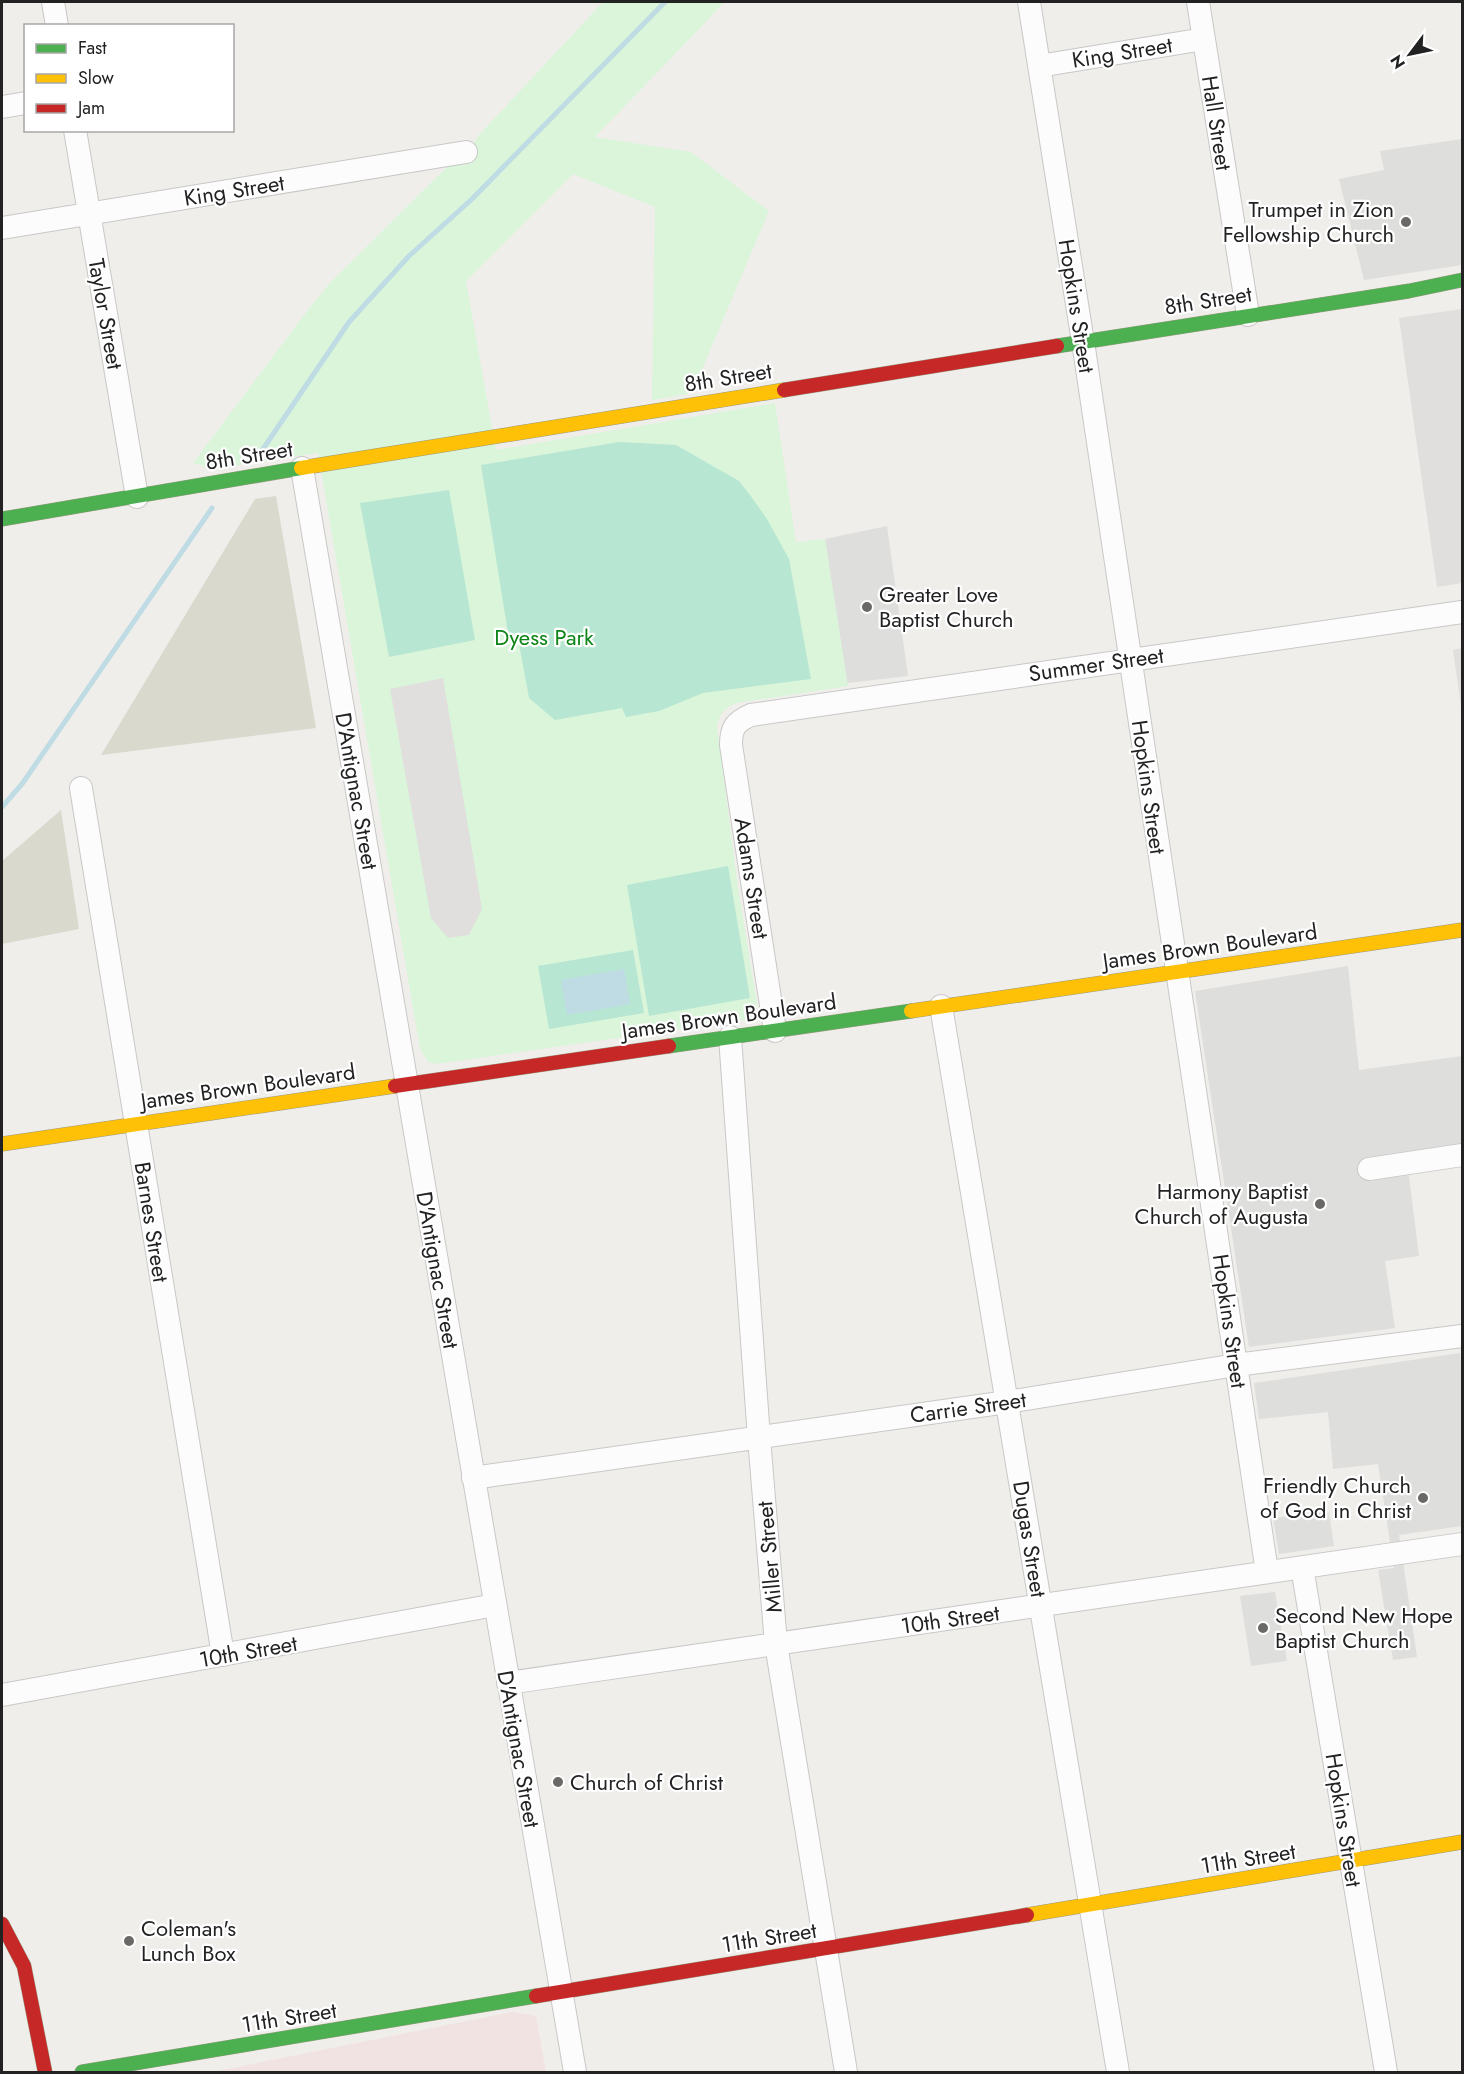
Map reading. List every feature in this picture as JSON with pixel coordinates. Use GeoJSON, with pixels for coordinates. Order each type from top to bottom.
{"type":"FeatureCollection","features":[{"type":"Feature","properties":{"kind":"street"},"geometry":{"type":"LineString","coordinates":[[53,2],[57,24]]}},
{"type":"Feature","properties":{"kind":"street","name":"Hopkins Street"},"geometry":{"type":"LineString","coordinates":[[1029,2],[1083,342],[1268,1572]]}},
{"type":"Feature","properties":{"kind":"street","name":"Hall Street"},"geometry":{"type":"LineString","coordinates":[[1198,2],[1248,315]]}},
{"type":"Feature","properties":{"kind":"street","name":"King Street"},"geometry":{"type":"LineString","coordinates":[[1039,66],[1204,39]]}},
{"type":"Feature","properties":{"kind":"street"},"geometry":{"type":"LineString","coordinates":[[2,107],[24,103]]}},
{"type":"Feature","properties":{"kind":"street","name":"Taylor Street"},"geometry":{"type":"LineString","coordinates":[[75,132],[137,496]]}},
{"type":"Feature","properties":{"kind":"street","name":"King Street"},"geometry":{"type":"LineString","coordinates":[[2,228],[466,152]]}},
{"type":"Feature","properties":{"kind":"street","name":"8th Street"},"geometry":{"type":"LineString","coordinates":[[2,519],[187,486],[1409,291],[1462,280]]}},
{"type":"Feature","properties":{"kind":"street","name":"D'Antignac Street"},"geometry":{"type":"LineString","coordinates":[[292,469],[406,1084],[574,2073]]}},
{"type":"Feature","properties":{"kind":"street","name":"Summer Street"},"geometry":{"type":"LineString","coordinates":[[734,726],[751,715],[1462,612]]}},
{"type":"Feature","properties":{"kind":"street","name":"Adams Street"},"geometry":{"type":"LineString","coordinates":[[734,726],[731,745],[775,1031]]}},
{"type":"Feature","properties":{"kind":"street","name":"Barnes Street"},"geometry":{"type":"LineString","coordinates":[[81,788],[223,1655]]}},
{"type":"Feature","properties":{"kind":"street","name":"James Brown Boulevard"},"geometry":{"type":"LineString","coordinates":[[2,1144],[1462,930]]}},
{"type":"Feature","properties":{"kind":"street","name":"Dugas Street"},"geometry":{"type":"LineString","coordinates":[[941,1006],[1118,2073]]}},
{"type":"Feature","properties":{"kind":"street","name":"Miller Street"},"geometry":{"type":"LineString","coordinates":[[730,1037],[776,1644],[846,2073]]}},
{"type":"Feature","properties":{"kind":"street"},"geometry":{"type":"LineString","coordinates":[[1369,1169],[1462,1155]]}},
{"type":"Feature","properties":{"kind":"street","name":"Carrie Street"},"geometry":{"type":"LineString","coordinates":[[473,1478],[1007,1402],[1236,1365],[1462,1336]]}},
{"type":"Feature","properties":{"kind":"street","name":"10th Street"},"geometry":{"type":"LineString","coordinates":[[508,1683],[1462,1544]]}},
{"type":"Feature","properties":{"kind":"street","name":"Hopkins Street"},"geometry":{"type":"LineString","coordinates":[[1302,1567],[1386,2073]]}},
{"type":"Feature","properties":{"kind":"street","name":"10th Street"},"geometry":{"type":"LineString","coordinates":[[2,1695],[495,1605]]}},
{"type":"Feature","properties":{"kind":"street","name":"11th Street"},"geometry":{"type":"LineString","coordinates":[[82,2073],[1462,1842]]}},
{"type":"Feature","properties":{"kind":"street"},"geometry":{"type":"LineString","coordinates":[[2,1924],[24,1966],[45,2073]]}},
{"type":"Feature","properties":{"kind":"shaded area","name":"Trumpet in Zion Fellowship Church"},"geometry":{"type":"Polygon","coordinates":[[[1462,139],[1462,265],[1364,280],[1339,179],[1384,170],[1380,151],[1462,139]]]}},
{"type":"Feature","properties":{"kind":"shaded area"},"geometry":{"type":"Polygon","coordinates":[[[1462,309],[1462,583],[1437,587],[1399,318],[1462,309]]]}},
{"type":"Feature","properties":{"kind":"shaded area"},"geometry":{"type":"Polygon","coordinates":[[[276,496],[316,728],[101,755],[255,499],[276,496]]]}},
{"type":"Feature","properties":{"kind":"shaded area","name":"Greater Love Baptist Church"},"geometry":{"type":"Polygon","coordinates":[[[887,526],[908,676],[847,683],[825,539],[887,526]]]}},
{"type":"Feature","properties":{"kind":"shaded area"},"geometry":{"type":"Polygon","coordinates":[[[1462,648],[1462,713],[1453,650],[1462,648]]]}},
{"type":"Feature","properties":{"kind":"shaded area"},"geometry":{"type":"Polygon","coordinates":[[[443,678],[482,909],[469,935],[448,938],[431,918],[390,689],[443,678]]]}},
{"type":"Feature","properties":{"kind":"shaded area"},"geometry":{"type":"Polygon","coordinates":[[[61,810],[79,929],[2,944],[2,861],[61,810]]]}},
{"type":"Feature","properties":{"kind":"shaded area","name":"Harmony Baptist Church of Augusta"},"geometry":{"type":"Polygon","coordinates":[[[1348,966],[1359,1070],[1462,1056],[1462,1144],[1406,1153],[1419,1256],[1385,1261],[1395,1328],[1249,1347],[1195,991],[1348,966]]]}},
{"type":"Feature","properties":{"kind":"shaded area","name":"Friendly Church of God in Christ"},"geometry":{"type":"Polygon","coordinates":[[[1460,1353],[1462,1526],[1399,1535],[1417,1657],[1393,1660],[1378,1570],[1394,1568],[1378,1464],[1333,1469],[1328,1412],[1259,1419],[1254,1383],[1460,1353]]]}},
{"type":"Feature","properties":{"kind":"shaded area","name":"Friendly Church of God in Christ"},"geometry":{"type":"Polygon","coordinates":[[[1329,1512],[1334,1546],[1279,1554],[1273,1518],[1329,1512]]]}},
{"type":"Feature","properties":{"kind":"shaded area","name":"Second New Hope Baptist Church"},"geometry":{"type":"Polygon","coordinates":[[[1275,1592],[1287,1661],[1251,1666],[1240,1596],[1275,1592]]]}},
{"type":"Feature","properties":{"kind":"shaded area"},"geometry":{"type":"Polygon","coordinates":[[[512,2012],[536,2016],[546,2072],[212,2072],[512,2012]]]}},
{"type":"Feature","properties":{"kind":"green space","name":"Dyess Park"},"geometry":{"type":"Polygon","coordinates":[[[603,2],[724,2],[595,137],[691,152],[769,211],[692,393],[652,400],[655,207],[573,174],[466,281],[496,450],[775,403],[796,542],[825,539],[848,686],[737,703],[723,712],[718,722],[738,887],[759,1016],[437,1064],[428,1062],[420,1049],[318,453],[206,470],[204,466],[193,463],[330,283],[448,166],[463,161],[478,136],[603,2]]]}},
{"type":"Feature","properties":{"kind":"green space"},"geometry":{"type":"Polygon","coordinates":[[[619,442],[676,445],[739,481],[767,519],[789,559],[811,679],[703,693],[659,711],[626,717],[622,708],[555,720],[529,698],[517,633],[508,633],[481,465],[619,442]]]}},
{"type":"Feature","properties":{"kind":"green space"},"geometry":{"type":"Polygon","coordinates":[[[449,490],[475,640],[389,657],[360,503],[449,490]]]}},
{"type":"Feature","properties":{"kind":"green space"},"geometry":{"type":"Polygon","coordinates":[[[728,866],[750,998],[649,1016],[627,885],[728,866]]]}},
{"type":"Feature","properties":{"kind":"green space"},"geometry":{"type":"Polygon","coordinates":[[[633,950],[644,1013],[549,1029],[538,966],[633,950]]]}},
{"type":"Feature","properties":{"kind":"water"},"geometry":{"type":"Polygon","coordinates":[[[624,969],[630,1004],[567,1015],[561,980],[624,969]]]}},
{"type":"Feature","properties":{"kind":"waterway"},"geometry":{"type":"LineString","coordinates":[[261,452],[349,322],[409,256],[472,199],[665,2]]}},
{"type":"Feature","properties":{"kind":"waterway"},"geometry":{"type":"LineString","coordinates":[[2,807],[22,784],[212,508]]}},
{"type":"Feature","properties":{"kind":"traffic: fast"},"geometry":{"type":"LineString","coordinates":[[1057,346],[1409,291],[1462,280]]}},
{"type":"Feature","properties":{"kind":"traffic: fast"},"geometry":{"type":"LineString","coordinates":[[2,519],[301,468]]}},
{"type":"Feature","properties":{"kind":"traffic: fast"},"geometry":{"type":"LineString","coordinates":[[669,1046],[911,1011]]}},
{"type":"Feature","properties":{"kind":"traffic: fast"},"geometry":{"type":"LineString","coordinates":[[82,2072],[536,1996]]}},
{"type":"Feature","properties":{"kind":"traffic: slow"},"geometry":{"type":"LineString","coordinates":[[301,468],[784,390]]}},
{"type":"Feature","properties":{"kind":"traffic: slow"},"geometry":{"type":"LineString","coordinates":[[911,1011],[1462,930]]}},
{"type":"Feature","properties":{"kind":"traffic: slow"},"geometry":{"type":"LineString","coordinates":[[2,1144],[395,1086]]}},
{"type":"Feature","properties":{"kind":"traffic: slow"},"geometry":{"type":"LineString","coordinates":[[1027,1915],[1462,1842]]}},
{"type":"Feature","properties":{"kind":"traffic: jam"},"geometry":{"type":"LineString","coordinates":[[784,390],[1057,346]]}},
{"type":"Feature","properties":{"kind":"traffic: jam"},"geometry":{"type":"LineString","coordinates":[[395,1086],[669,1046]]}},
{"type":"Feature","properties":{"kind":"traffic: jam"},"geometry":{"type":"LineString","coordinates":[[536,1996],[1027,1915]]}},
{"type":"Feature","properties":{"kind":"traffic: jam"},"geometry":{"type":"LineString","coordinates":[[2,1924],[24,1966],[45,2072]]}},
{"type":"Feature","properties":{"kind":"place","name":"Trumpet in Zion Fellowship Church"},"geometry":{"type":"Point","coordinates":[1406,222]}},
{"type":"Feature","properties":{"kind":"place","name":"Greater Love Baptist Church"},"geometry":{"type":"Point","coordinates":[867,607]}},
{"type":"Feature","properties":{"kind":"place","name":"Harmony Baptist Church of Augusta"},"geometry":{"type":"Point","coordinates":[1320,1204]}},
{"type":"Feature","properties":{"kind":"place","name":"Friendly Church of God in Christ"},"geometry":{"type":"Point","coordinates":[1423,1498]}},
{"type":"Feature","properties":{"kind":"place","name":"Second New Hope Baptist Church"},"geometry":{"type":"Point","coordinates":[1263,1628]}},
{"type":"Feature","properties":{"kind":"place","name":"Church of Christ"},"geometry":{"type":"Point","coordinates":[558,1782]}},
{"type":"Feature","properties":{"kind":"place","name":"Coleman's Lunch Box"},"geometry":{"type":"Point","coordinates":[129,1941]}}]}
